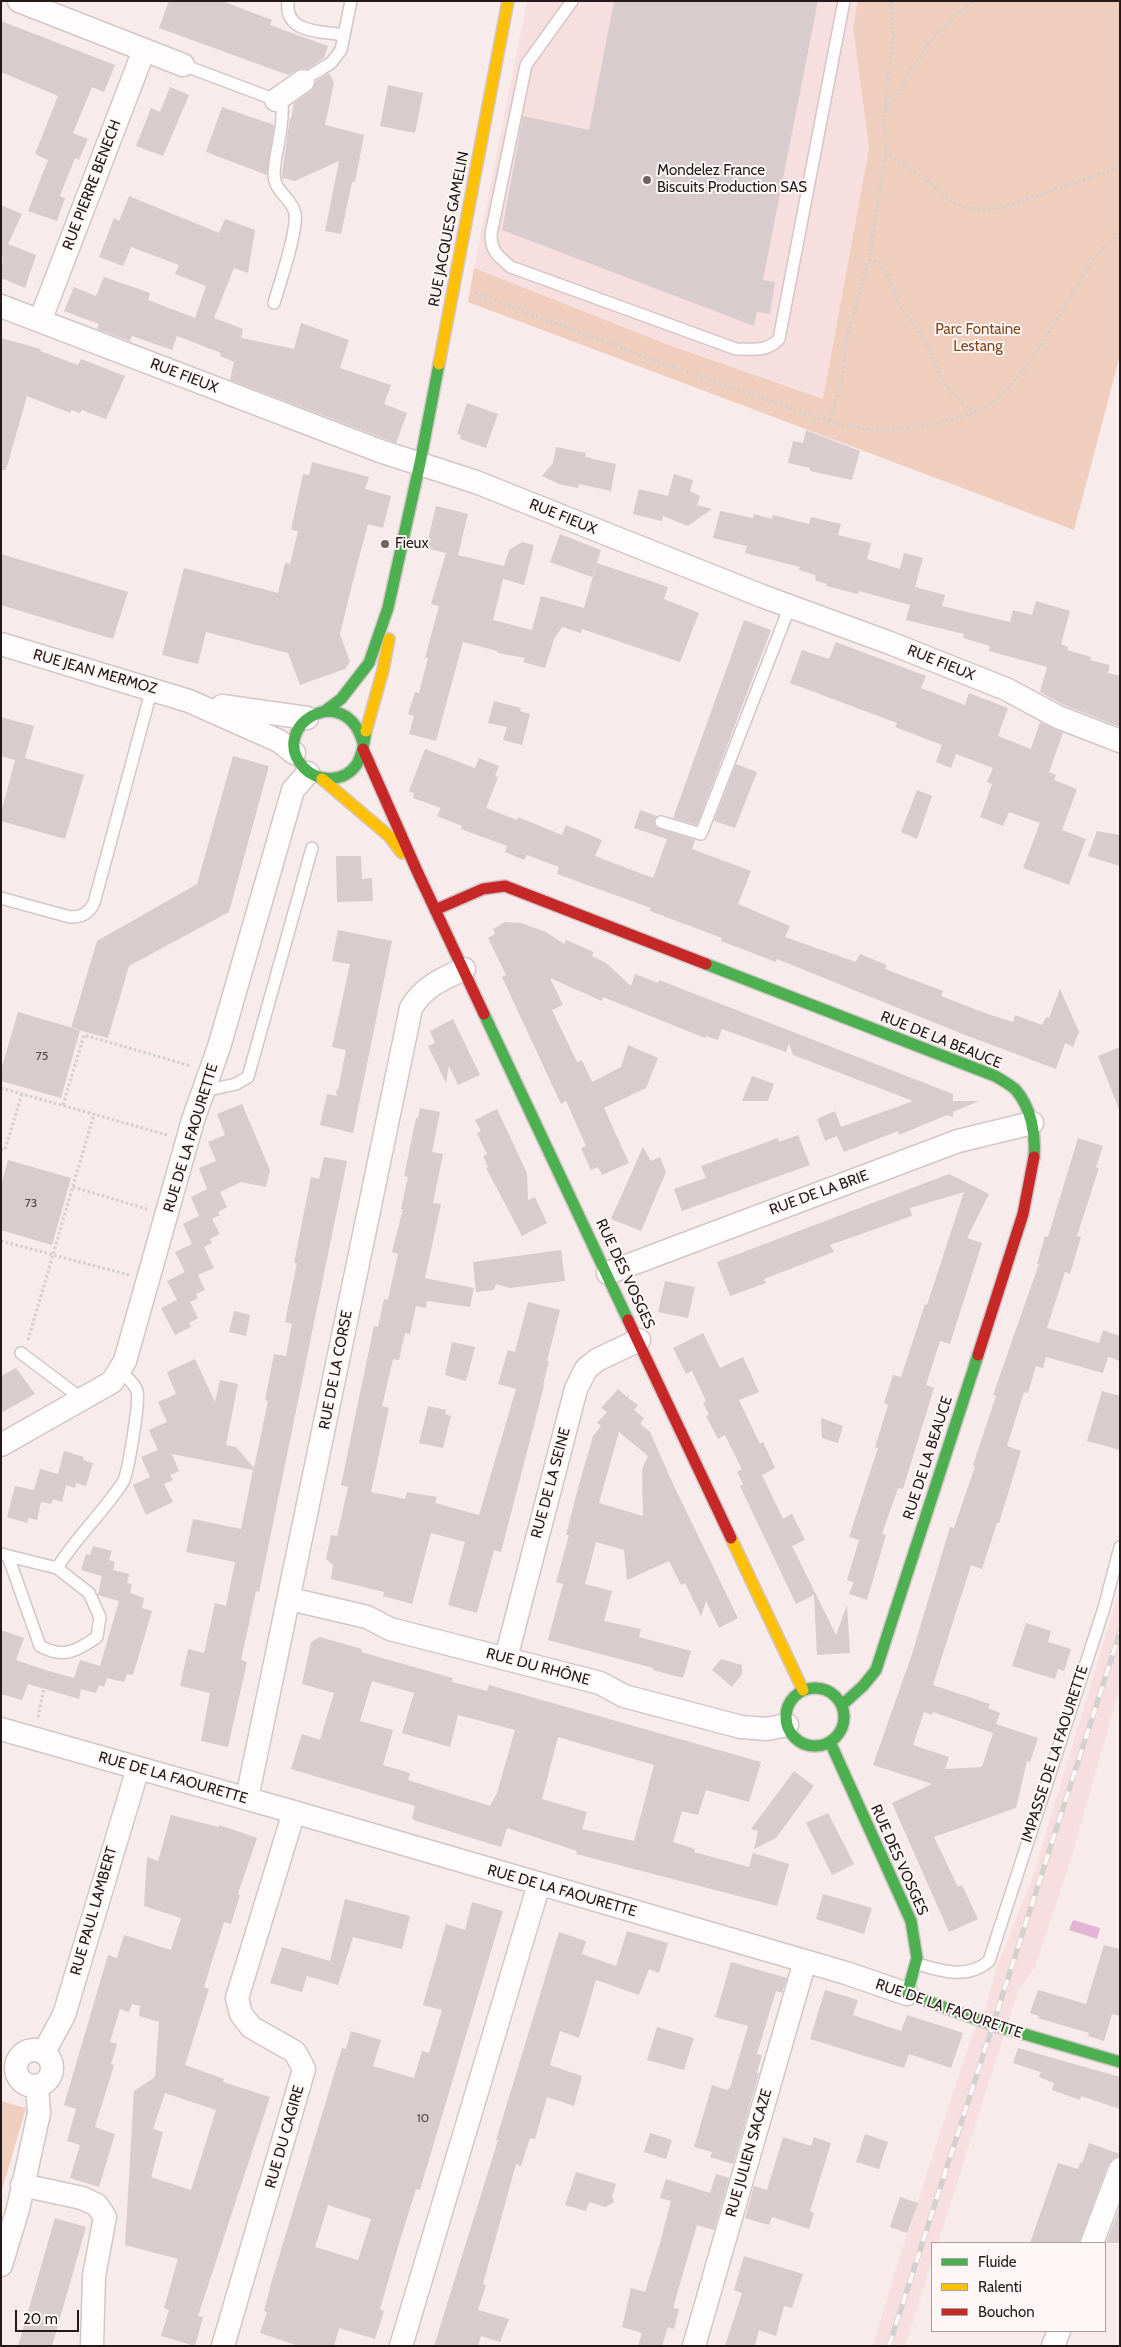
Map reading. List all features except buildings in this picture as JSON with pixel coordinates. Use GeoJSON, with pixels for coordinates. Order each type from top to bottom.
{"type":"FeatureCollection","features":[{"type":"Feature","properties":{"kind":"street"},"geometry":{"type":"LineString","coordinates":[[19,1],[183,65]]}},
{"type":"Feature","properties":{"kind":"street","name":"RUE JACQUES GAMELIN"},"geometry":{"type":"LineString","coordinates":[[420,463],[508,1]]}},
{"type":"Feature","properties":{"kind":"street","name":"RUE PIERRE BENECH"},"geometry":{"type":"LineString","coordinates":[[40,321],[144,50]]}},
{"type":"Feature","properties":{"kind":"street"},"geometry":{"type":"LineString","coordinates":[[276,100],[308,77]]}},
{"type":"Feature","properties":{"kind":"street","name":"RUE FIEUX"},"geometry":{"type":"LineString","coordinates":[[1,306],[380,451],[476,482],[1006,689],[1058,717],[1120,741]]}},
{"type":"Feature","properties":{"kind":"street"},"geometry":{"type":"LineString","coordinates":[[294,753],[296,732],[316,714],[341,699],[369,663],[388,608],[420,463]]}},
{"type":"Feature","properties":{"kind":"street"},"geometry":{"type":"LineString","coordinates":[[315,776],[334,779],[353,769],[360,760],[385,669],[389,640],[388,608]]}},
{"type":"Feature","properties":{"kind":"street","name":"RUE JEAN MERMOZ"},"geometry":{"type":"LineString","coordinates":[[1,644],[189,700],[279,741],[294,753]]}},
{"type":"Feature","properties":{"kind":"street","name":"RUE JEAN MERMOZ"},"geometry":{"type":"LineString","coordinates":[[189,700],[316,714]]}},
{"type":"Feature","properties":{"kind":"street","name":"RUE DES VOSGES"},"geometry":{"type":"LineString","coordinates":[[316,714],[336,712],[350,719],[360,732],[363,746],[417,871],[803,1690]]}},
{"type":"Feature","properties":{"kind":"street","name":"RUE DES VOSGES"},"geometry":{"type":"LineString","coordinates":[[294,753],[299,764],[388,836],[417,871]]}},
{"type":"Feature","properties":{"kind":"street","name":"RUE DE LA FAOURETTE"},"geometry":{"type":"LineString","coordinates":[[1,1445],[112,1382],[125,1361],[187,1140],[208,1081],[294,790],[315,776]]}},
{"type":"Feature","properties":{"kind":"street","name":"RUE DE LA BEAUCE"},"geometry":{"type":"LineString","coordinates":[[436,910],[483,889],[505,886],[996,1076],[1016,1090],[1032,1123],[1036,1158],[1023,1214],[876,1670],[864,1686],[842,1705]]}},
{"type":"Feature","properties":{"kind":"street","name":"RUE DE LA CORSE"},"geometry":{"type":"LineString","coordinates":[[247,1798],[290,1599],[410,1008],[426,988],[464,969]]}},
{"type":"Feature","properties":{"kind":"street","name":"RUE DE LA BRIE"},"geometry":{"type":"LineString","coordinates":[[608,1273],[958,1141],[1032,1123]]}},
{"type":"Feature","properties":{"kind":"street","name":"RUE DE LA SEINE"},"geometry":{"type":"LineString","coordinates":[[506,1658],[576,1389],[586,1369],[596,1360],[639,1340]]}},
{"type":"Feature","properties":{"kind":"street","name":"RUE DU RHÔNE"},"geometry":{"type":"LineString","coordinates":[[290,1599],[367,1617],[390,1629],[600,1683],[624,1696],[741,1727],[767,1729],[787,1725]]}},
{"type":"Feature","properties":{"kind":"street"},"geometry":{"type":"LineString","coordinates":[[822,1688],[835,1695],[842,1705],[845,1718],[841,1732],[830,1742],[814,1746],[804,1744],[791,1734],[787,1725],[786,1712],[791,1700],[803,1690],[822,1688]]}},
{"type":"Feature","properties":{"kind":"street","name":"RUE DE LA FAOURETTE"},"geometry":{"type":"LineString","coordinates":[[1,1729],[247,1798],[805,1961],[994,2025],[1120,2062]]}},
{"type":"Feature","properties":{"kind":"street","name":"RUE DES VOSGES"},"geometry":{"type":"LineString","coordinates":[[830,1742],[911,1921],[917,1943],[918,1964],[907,1994]]}},
{"type":"Feature","properties":{"kind":"street","name":"RUE PAUL LAMBERT"},"geometry":{"type":"LineString","coordinates":[[44,2052],[64,2015],[138,1768]]}},
{"type":"Feature","properties":{"kind":"street","name":"RUE DU CAGIRE"},"geometry":{"type":"LineString","coordinates":[[223,2346],[304,2069],[296,2052],[251,2027],[241,2014],[238,1998],[294,1812]]}},
{"type":"Feature","properties":{"kind":"street"},"geometry":{"type":"LineString","coordinates":[[401,2346],[540,1884]]}},
{"type":"Feature","properties":{"kind":"street","name":"RUE JULIEN SACAZE"},"geometry":{"type":"LineString","coordinates":[[694,2346],[805,1961]]}},
{"type":"Feature","properties":{"kind":"street"},"geometry":{"type":"LineString","coordinates":[[36,2049],[44,2052],[52,2064],[52,2071],[44,2084],[37,2086],[28,2085],[21,2081],[9,2064],[29,2050],[36,2049]]}},
{"type":"Feature","properties":{"kind":"street"},"geometry":{"type":"LineString","coordinates":[[1,2265],[18,2209],[39,2113],[37,2086]]}},
{"type":"Feature","properties":{"kind":"street"},"geometry":{"type":"LineString","coordinates":[[1092,2242],[1120,2169]]}},
{"type":"Feature","properties":{"kind":"street"},"geometry":{"type":"LineString","coordinates":[[22,2185],[82,2198],[97,2205],[104,2217],[94,2276],[92,2346]]}},
{"type":"Feature","properties":{"kind":"street"},"geometry":{"type":"LineString","coordinates":[[1053,2346],[1059,2332]]}},
{"type":"Feature","properties":{"kind":"lane"},"geometry":{"type":"LineString","coordinates":[[288,1],[287,9],[290,19],[297,27],[344,35]]}},
{"type":"Feature","properties":{"kind":"lane"},"geometry":{"type":"LineString","coordinates":[[308,77],[331,63],[341,50],[352,1]]}},
{"type":"Feature","properties":{"kind":"lane"},"geometry":{"type":"LineString","coordinates":[[572,1],[526,65],[490,234],[491,247],[498,257],[511,268],[736,349],[761,349],[773,346],[779,338],[844,1]]}},
{"type":"Feature","properties":{"kind":"lane"},"geometry":{"type":"LineString","coordinates":[[183,65],[276,100],[282,105],[284,117],[274,173],[275,185],[292,203],[296,222],[274,303]]}},
{"type":"Feature","properties":{"kind":"lane"},"geometry":{"type":"LineString","coordinates":[[662,822],[701,834],[790,606]]}},
{"type":"Feature","properties":{"kind":"lane"},"geometry":{"type":"LineString","coordinates":[[1,898],[70,917],[80,917],[89,911],[94,903],[152,688]]}},
{"type":"Feature","properties":{"kind":"lane"},"geometry":{"type":"LineString","coordinates":[[208,1081],[236,1084],[248,1077],[312,848]]}},
{"type":"Feature","properties":{"kind":"lane"},"geometry":{"type":"LineString","coordinates":[[21,1353],[82,1399]]}},
{"type":"Feature","properties":{"kind":"lane"},"geometry":{"type":"LineString","coordinates":[[57,1568],[70,1546],[124,1480],[138,1408],[137,1392],[132,1382],[120,1371]]}},
{"type":"Feature","properties":{"kind":"lane","name":"IMPASSE DE LA FAOURETTE"},"geometry":{"type":"LineString","coordinates":[[918,1964],[945,1972],[966,1973],[980,1969],[989,1961],[1104,1608],[1120,1547]]}},
{"type":"Feature","properties":{"kind":"lane"},"geometry":{"type":"LineString","coordinates":[[5,1555],[57,1568],[89,1593],[100,1617],[97,1637],[76,1651],[53,1653],[40,1646],[5,1555]]}},
{"type":"Feature","properties":{"kind":"path"},"geometry":{"type":"LineString","coordinates":[[830,421],[842,381],[846,341],[869,260],[886,152],[884,112],[893,38],[891,1]]}},
{"type":"Feature","properties":{"kind":"path"},"geometry":{"type":"LineString","coordinates":[[884,112],[929,42],[952,18],[973,1]]}},
{"type":"Feature","properties":{"kind":"path"},"geometry":{"type":"LineString","coordinates":[[886,152],[933,185],[946,198],[977,210],[991,210],[1010,205],[1120,167]]}},
{"type":"Feature","properties":{"kind":"path"},"geometry":{"type":"LineString","coordinates":[[453,286],[716,382],[830,421],[860,429],[906,428],[950,421],[988,405],[1020,374],[1045,340],[1094,258],[1120,232]]}},
{"type":"Feature","properties":{"kind":"path"},"geometry":{"type":"LineString","coordinates":[[869,260],[878,263],[885,269],[902,308],[927,343],[942,380],[950,392],[972,411]]}},
{"type":"Feature","properties":{"kind":"path"},"geometry":{"type":"LineString","coordinates":[[63,1105],[84,1035],[208,1081]]}},
{"type":"Feature","properties":{"kind":"path"},"geometry":{"type":"LineString","coordinates":[[1,1088],[187,1140]]}},
{"type":"Feature","properties":{"kind":"path"},"geometry":{"type":"LineString","coordinates":[[1,1150],[5,1150],[22,1094]]}},
{"type":"Feature","properties":{"kind":"path"},"geometry":{"type":"LineString","coordinates":[[21,1353],[26,1346],[94,1114]]}},
{"type":"Feature","properties":{"kind":"path"},"geometry":{"type":"LineString","coordinates":[[73,1187],[166,1215]]}},
{"type":"Feature","properties":{"kind":"path"},"geometry":{"type":"LineString","coordinates":[[1,1241],[148,1281]]}},
{"type":"Feature","properties":{"kind":"path"},"geometry":{"type":"LineString","coordinates":[[38,1717],[45,1683]]}},
{"type":"Feature","properties":{"kind":"shaded area","name":"Mondelez France Biscuits Production SAS"},"geometry":{"type":"Polygon","coordinates":[[[527,1],[858,1],[853,27],[869,148],[823,399],[669,345],[474,268],[527,1]]]}},
{"type":"Feature","properties":{"kind":"shaded area"},"geometry":{"type":"Polygon","coordinates":[[[1120,1588],[1120,1688],[1068,1869],[1035,1967],[1018,1991],[938,2242],[931,2242],[931,2265],[905,2346],[873,2346],[972,2035],[986,2007],[996,1969],[1032,1879],[1120,1588]]]}},
{"type":"Feature","properties":{"kind":"shaded area"},"geometry":{"type":"Polygon","coordinates":[[[1073,1920],[1100,1928],[1097,1939],[1069,1930],[1073,1920]]]}},
{"type":"Feature","properties":{"kind":"green space","name":"Parc Fontaine Lestang"},"geometry":{"type":"Polygon","coordinates":[[[858,1],[1120,1],[1120,355],[1074,530],[468,302],[474,268],[669,345],[823,399],[869,148],[853,27],[858,1]]]}},
{"type":"Feature","properties":{"kind":"green space"},"geometry":{"type":"Polygon","coordinates":[[[1,2101],[26,2108],[1,2193],[1,2101]]]}},
{"type":"Feature","properties":{"kind":"railway"},"geometry":{"type":"LineString","coordinates":[[889,2346],[1120,1632]]}},
{"type":"Feature","properties":{"kind":"traffic: fast"},"geometry":{"type":"LineString","coordinates":[[325,711],[341,699],[369,663],[388,608],[420,463],[439,364]]}},
{"type":"Feature","properties":{"kind":"traffic: fast"},"geometry":{"type":"LineString","coordinates":[[363,743],[354,724],[341,714],[326,712],[313,716],[301,725],[295,738],[295,752],[304,768],[310,773],[324,778],[339,777],[352,770],[357,764],[362,752],[366,731]]}},
{"type":"Feature","properties":{"kind":"traffic: fast"},"geometry":{"type":"LineString","coordinates":[[706,964],[995,1076],[1015,1089],[1029,1112],[1033,1130],[1034,1157]]}},
{"type":"Feature","properties":{"kind":"traffic: fast"},"geometry":{"type":"LineString","coordinates":[[484,1014],[628,1320]]}},
{"type":"Feature","properties":{"kind":"traffic: fast"},"geometry":{"type":"LineString","coordinates":[[842,1705],[863,1686],[876,1670],[978,1355]]}},
{"type":"Feature","properties":{"kind":"traffic: fast"},"geometry":{"type":"LineString","coordinates":[[815,1688],[826,1690],[836,1696],[842,1706],[844,1717],[842,1728],[836,1738],[826,1744],[815,1746],[804,1744],[794,1738],[788,1728],[786,1717],[788,1706],[794,1696],[804,1690],[815,1688]]}},
{"type":"Feature","properties":{"kind":"traffic: fast"},"geometry":{"type":"LineString","coordinates":[[830,1742],[911,1921],[917,1958],[907,1994],[993,2025],[1120,2062]]}},
{"type":"Feature","properties":{"kind":"traffic: slow"},"geometry":{"type":"LineString","coordinates":[[439,364],[508,1]]}},
{"type":"Feature","properties":{"kind":"traffic: slow"},"geometry":{"type":"LineString","coordinates":[[366,731],[383,670],[389,639]]}},
{"type":"Feature","properties":{"kind":"traffic: slow"},"geometry":{"type":"LineString","coordinates":[[322,779],[389,836],[402,853]]}},
{"type":"Feature","properties":{"kind":"traffic: slow"},"geometry":{"type":"LineString","coordinates":[[731,1538],[803,1690]]}},
{"type":"Feature","properties":{"kind":"traffic: jam"},"geometry":{"type":"LineString","coordinates":[[363,749],[417,871],[484,1014]]}},
{"type":"Feature","properties":{"kind":"traffic: jam"},"geometry":{"type":"LineString","coordinates":[[435,910],[483,889],[505,886],[706,964]]}},
{"type":"Feature","properties":{"kind":"traffic: jam"},"geometry":{"type":"LineString","coordinates":[[978,1355],[1023,1214],[1034,1157]]}},
{"type":"Feature","properties":{"kind":"traffic: jam"},"geometry":{"type":"LineString","coordinates":[[628,1320],[731,1538]]}},
{"type":"Feature","properties":{"kind":"place","name":"Mondelez France Biscuits Production SAS"},"geometry":{"type":"Point","coordinates":[647,180]}},
{"type":"Feature","properties":{"kind":"place","name":"Fieux"},"geometry":{"type":"Point","coordinates":[385,544]}}]}
